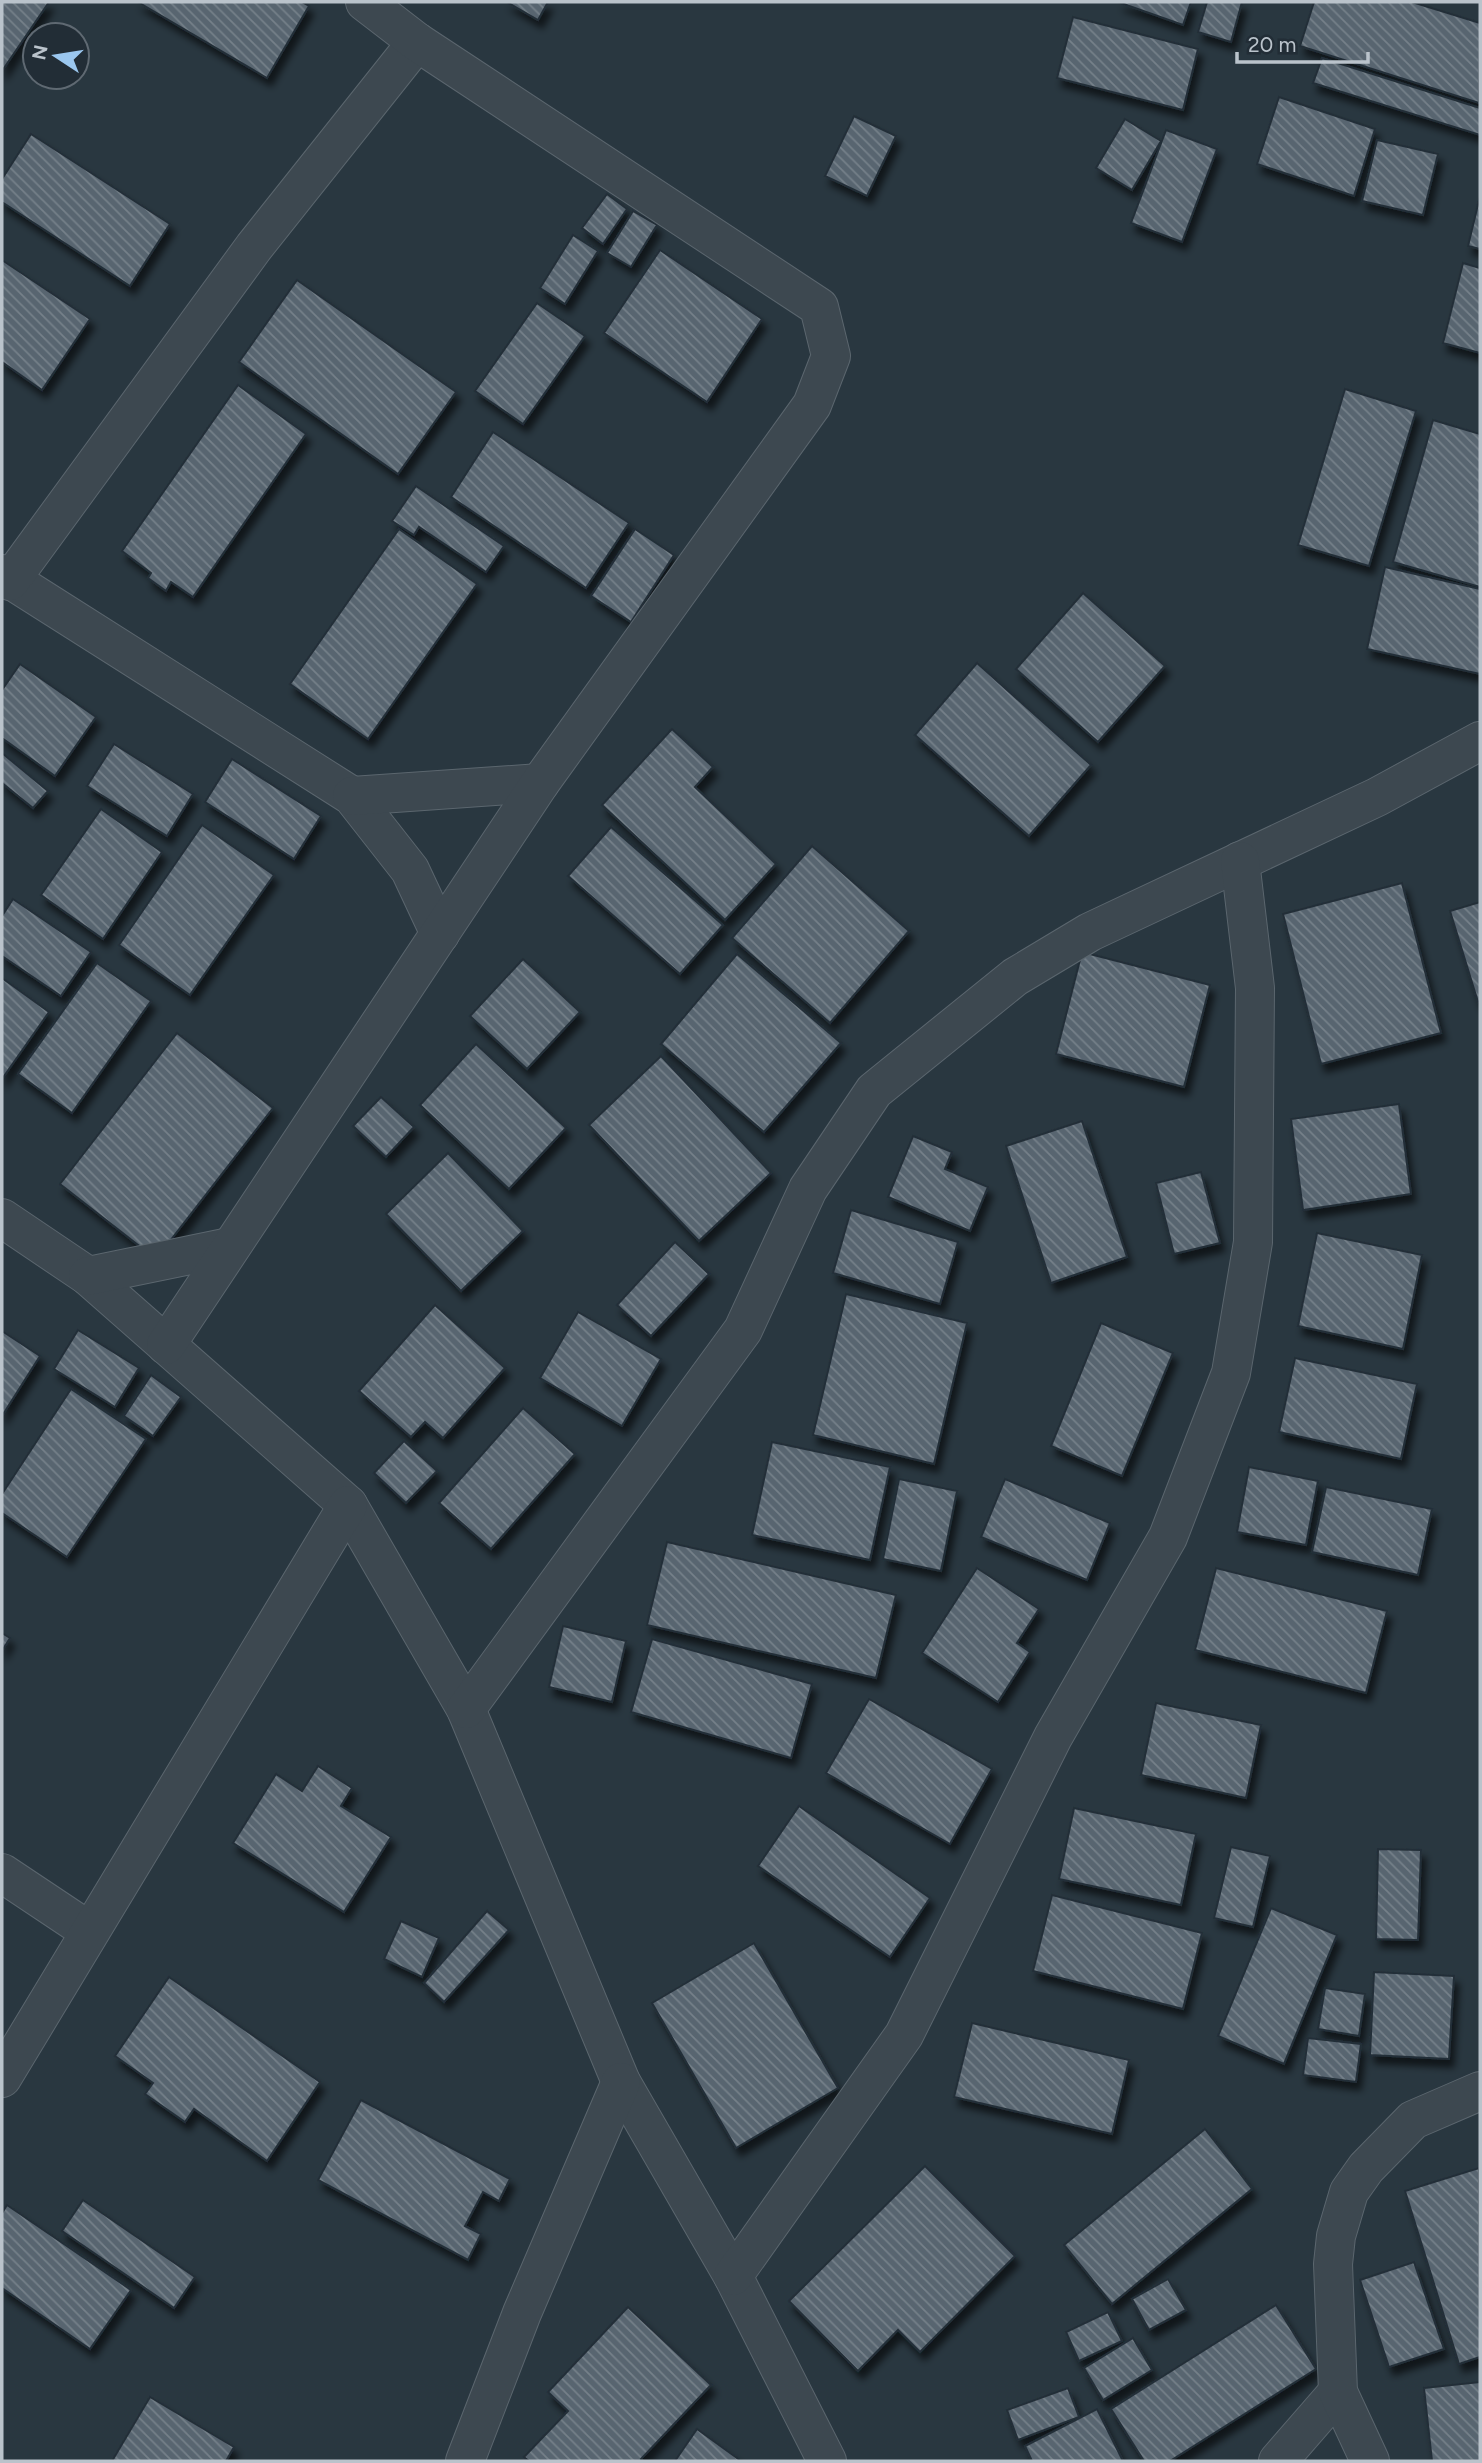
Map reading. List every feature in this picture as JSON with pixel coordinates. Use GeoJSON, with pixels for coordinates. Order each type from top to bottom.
{"type":"FeatureCollection","features":[{"type":"Feature","properties":{"kind":"street"},"geometry":{"type":"LineString","coordinates":[[166,1345],[540,783],[812,405],[831,356],[819,307],[417,42],[365,2]]}},
{"type":"Feature","properties":{"kind":"street"},"geometry":{"type":"LineString","coordinates":[[417,42],[254,247],[6,578],[352,796],[410,870],[440,934]]}},
{"type":"Feature","properties":{"kind":"street"},"geometry":{"type":"LineString","coordinates":[[466,1709],[743,1330],[808,1189],[874,1091],[1015,977],[1090,932],[1377,797],[1480,741]]}},
{"type":"Feature","properties":{"kind":"street"},"geometry":{"type":"LineString","coordinates":[[352,796],[540,783]]}},
{"type":"Feature","properties":{"kind":"street"},"geometry":{"type":"LineString","coordinates":[[733,2276],[904,2035],[1053,1737],[1168,1537],[1231,1373],[1253,1242],[1255,988],[1240,861]]}},
{"type":"Feature","properties":{"kind":"street"},"geometry":{"type":"LineString","coordinates":[[2,1218],[88,1276],[348,1505],[466,1709],[621,2082],[733,2276],[827,2461]]}},
{"type":"Feature","properties":{"kind":"street"},"geometry":{"type":"LineString","coordinates":[[88,1276],[229,1247]]}},
{"type":"Feature","properties":{"kind":"street"},"geometry":{"type":"LineString","coordinates":[[2,2078],[348,1505]]}},
{"type":"Feature","properties":{"kind":"street"},"geometry":{"type":"LineString","coordinates":[[2,1872],[89,1931]]}},
{"type":"Feature","properties":{"kind":"street"},"geometry":{"type":"LineString","coordinates":[[466,2461],[522,2313],[621,2082]]}},
{"type":"Feature","properties":{"kind":"street"},"geometry":{"type":"LineString","coordinates":[[1370,2461],[1338,2392],[1333,2264],[1336,2236],[1349,2192],[1366,2168],[1413,2120],[1480,2091]]}},
{"type":"Feature","properties":{"kind":"street"},"geometry":{"type":"LineString","coordinates":[[1278,2461],[1338,2392]]}},
{"type":"Feature","properties":{"kind":"building"},"geometry":{"type":"Polygon","coordinates":[[[2,2],[49,2],[36,21],[21,21],[21,43],[2,71],[2,2]]]}},
{"type":"Feature","properties":{"kind":"building"},"geometry":{"type":"Polygon","coordinates":[[[138,2],[302,2],[309,6],[267,78],[138,2]]]}},
{"type":"Feature","properties":{"kind":"building"},"geometry":{"type":"Polygon","coordinates":[[[507,2],[548,2],[538,20],[507,2]]]}},
{"type":"Feature","properties":{"kind":"building"},"geometry":{"type":"Polygon","coordinates":[[[1118,2],[1191,2],[1183,25],[1118,2]]]}},
{"type":"Feature","properties":{"kind":"building"},"geometry":{"type":"Polygon","coordinates":[[[1207,2],[1242,2],[1231,42],[1198,32],[1207,2]]]}},
{"type":"Feature","properties":{"kind":"building"},"geometry":{"type":"Polygon","coordinates":[[[1314,2],[1412,2],[1480,23],[1479,103],[1300,46],[1314,2]]]}},
{"type":"Feature","properties":{"kind":"building"},"geometry":{"type":"Polygon","coordinates":[[[1073,17],[1198,49],[1183,110],[1057,78],[1073,17]]]}},
{"type":"Feature","properties":{"kind":"building"},"geometry":{"type":"Polygon","coordinates":[[[1322,58],[1480,108],[1480,135],[1313,83],[1322,58]]]}},
{"type":"Feature","properties":{"kind":"building"},"geometry":{"type":"Polygon","coordinates":[[[1279,97],[1375,129],[1354,196],[1257,164],[1279,97]]]}},
{"type":"Feature","properties":{"kind":"building"},"geometry":{"type":"Polygon","coordinates":[[[854,116],[896,136],[867,196],[825,176],[854,116]]]}},
{"type":"Feature","properties":{"kind":"building"},"geometry":{"type":"Polygon","coordinates":[[[1125,119],[1161,141],[1132,190],[1096,168],[1125,119]]]}},
{"type":"Feature","properties":{"kind":"building"},"geometry":{"type":"Polygon","coordinates":[[[1166,130],[1217,149],[1182,242],[1131,223],[1166,130]]]}},
{"type":"Feature","properties":{"kind":"building"},"geometry":{"type":"Polygon","coordinates":[[[31,134],[170,224],[130,286],[2,202],[2,179],[31,134]]]}},
{"type":"Feature","properties":{"kind":"building"},"geometry":{"type":"Polygon","coordinates":[[[1377,140],[1438,154],[1423,215],[1362,201],[1377,140]]]}},
{"type":"Feature","properties":{"kind":"building"},"geometry":{"type":"Polygon","coordinates":[[[607,194],[627,209],[603,244],[582,228],[607,194]]]}},
{"type":"Feature","properties":{"kind":"building"},"geometry":{"type":"Polygon","coordinates":[[[1480,196],[1480,249],[1468,246],[1480,196]]]}},
{"type":"Feature","properties":{"kind":"building"},"geometry":{"type":"Polygon","coordinates":[[[633,211],[657,225],[631,267],[607,253],[633,211]]]}},
{"type":"Feature","properties":{"kind":"building"},"geometry":{"type":"Polygon","coordinates":[[[573,235],[598,251],[565,304],[540,288],[573,235]]]}},
{"type":"Feature","properties":{"kind":"building"},"geometry":{"type":"Polygon","coordinates":[[[660,250],[762,319],[707,402],[604,333],[660,250]]]}},
{"type":"Feature","properties":{"kind":"building"},"geometry":{"type":"Polygon","coordinates":[[[2,260],[90,319],[42,390],[2,362],[2,260]]]}},
{"type":"Feature","properties":{"kind":"building"},"geometry":{"type":"Polygon","coordinates":[[[1463,263],[1480,268],[1480,353],[1443,343],[1463,263]]]}},
{"type":"Feature","properties":{"kind":"building"},"geometry":{"type":"Polygon","coordinates":[[[297,280],[456,392],[398,474],[239,362],[297,280]]]}},
{"type":"Feature","properties":{"kind":"building"},"geometry":{"type":"Polygon","coordinates":[[[537,303],[585,336],[523,424],[475,391],[537,303]]]}},
{"type":"Feature","properties":{"kind":"building"},"geometry":{"type":"Polygon","coordinates":[[[238,385],[306,434],[193,597],[171,582],[166,591],[148,578],[151,573],[122,551],[238,385]]]}},
{"type":"Feature","properties":{"kind":"building"},"geometry":{"type":"Polygon","coordinates":[[[1345,389],[1416,411],[1369,566],[1298,545],[1345,389]]]}},
{"type":"Feature","properties":{"kind":"building"},"geometry":{"type":"Polygon","coordinates":[[[1433,420],[1480,434],[1480,587],[1393,562],[1433,420]]]}},
{"type":"Feature","properties":{"kind":"building"},"geometry":{"type":"Polygon","coordinates":[[[493,432],[629,523],[586,588],[451,497],[493,432]]]}},
{"type":"Feature","properties":{"kind":"building"},"geometry":{"type":"Polygon","coordinates":[[[416,486],[504,546],[486,572],[419,527],[414,535],[392,521],[416,486]]]}},
{"type":"Feature","properties":{"kind":"building"},"geometry":{"type":"Polygon","coordinates":[[[399,529],[477,584],[368,739],[290,684],[399,529]]]}},
{"type":"Feature","properties":{"kind":"building"},"geometry":{"type":"Polygon","coordinates":[[[635,529],[674,555],[631,622],[591,596],[635,529]]]}},
{"type":"Feature","properties":{"kind":"building"},"geometry":{"type":"Polygon","coordinates":[[[1385,567],[1480,589],[1480,674],[1367,649],[1385,567]]]}},
{"type":"Feature","properties":{"kind":"building"},"geometry":{"type":"Polygon","coordinates":[[[1083,593],[1165,666],[1098,742],[1016,669],[1083,593]]]}},
{"type":"Feature","properties":{"kind":"building"},"geometry":{"type":"Polygon","coordinates":[[[977,663],[1091,765],[1029,836],[915,735],[977,663]]]}},
{"type":"Feature","properties":{"kind":"building"},"geometry":{"type":"Polygon","coordinates":[[[20,664],[96,717],[55,776],[2,738],[2,690],[20,664]]]}},
{"type":"Feature","properties":{"kind":"building"},"geometry":{"type":"Polygon","coordinates":[[[672,729],[713,767],[695,787],[776,864],[725,920],[602,805],[672,729]]]}},
{"type":"Feature","properties":{"kind":"building"},"geometry":{"type":"Polygon","coordinates":[[[114,744],[193,794],[167,836],[87,786],[114,744]]]}},
{"type":"Feature","properties":{"kind":"building"},"geometry":{"type":"Polygon","coordinates":[[[2,753],[48,791],[33,808],[2,783],[2,753]]]}},
{"type":"Feature","properties":{"kind":"building"},"geometry":{"type":"Polygon","coordinates":[[[232,759],[321,816],[294,859],[205,802],[232,759]]]}},
{"type":"Feature","properties":{"kind":"building"},"geometry":{"type":"Polygon","coordinates":[[[101,809],[162,852],[103,939],[41,895],[101,809]]]}},
{"type":"Feature","properties":{"kind":"building"},"geometry":{"type":"Polygon","coordinates":[[[202,825],[274,875],[190,995],[119,945],[202,825]]]}},
{"type":"Feature","properties":{"kind":"building"},"geometry":{"type":"Polygon","coordinates":[[[611,827],[723,925],[680,974],[568,876],[611,827]]]}},
{"type":"Feature","properties":{"kind":"building"},"geometry":{"type":"Polygon","coordinates":[[[812,846],[909,931],[830,1023],[732,938],[812,846]]]}},
{"type":"Feature","properties":{"kind":"building"},"geometry":{"type":"Polygon","coordinates":[[[1402,883],[1441,1033],[1321,1064],[1283,914],[1402,883]]]}},
{"type":"Feature","properties":{"kind":"building"},"geometry":{"type":"Polygon","coordinates":[[[13,899],[91,952],[61,996],[2,956],[2,916],[13,899]]]}},
{"type":"Feature","properties":{"kind":"building"},"geometry":{"type":"Polygon","coordinates":[[[1480,902],[1480,1001],[1478,1002],[1450,911],[1480,902]]]}},
{"type":"Feature","properties":{"kind":"building"},"geometry":{"type":"Polygon","coordinates":[[[1082,952],[1210,985],[1184,1087],[1056,1054],[1082,952]]]}},
{"type":"Feature","properties":{"kind":"building"},"geometry":{"type":"Polygon","coordinates":[[[737,954],[841,1043],[764,1132],[661,1044],[737,954]]]}},
{"type":"Feature","properties":{"kind":"building"},"geometry":{"type":"Polygon","coordinates":[[[523,959],[580,1012],[527,1069],[470,1016],[523,959]]]}},
{"type":"Feature","properties":{"kind":"building"},"geometry":{"type":"Polygon","coordinates":[[[97,963],[151,1001],[72,1113],[18,1074],[97,963]]]}},
{"type":"Feature","properties":{"kind":"building"},"geometry":{"type":"Polygon","coordinates":[[[2,978],[49,1012],[2,1079],[2,978]]]}},
{"type":"Feature","properties":{"kind":"building"},"geometry":{"type":"Polygon","coordinates":[[[177,1033],[273,1108],[156,1259],[60,1184],[177,1033]]]}},
{"type":"Feature","properties":{"kind":"building"},"geometry":{"type":"Polygon","coordinates":[[[476,1044],[566,1128],[509,1189],[420,1105],[476,1044]]]}},
{"type":"Feature","properties":{"kind":"building"},"geometry":{"type":"Polygon","coordinates":[[[661,1056],[771,1173],[699,1241],[589,1125],[661,1056]]]}},
{"type":"Feature","properties":{"kind":"building"},"geometry":{"type":"Polygon","coordinates":[[[381,1097],[414,1127],[386,1157],[353,1126],[381,1097]]]}},
{"type":"Feature","properties":{"kind":"building"},"geometry":{"type":"Polygon","coordinates":[[[1399,1104],[1411,1194],[1303,1210],[1291,1119],[1399,1104]]]}},
{"type":"Feature","properties":{"kind":"building"},"geometry":{"type":"Polygon","coordinates":[[[1082,1121],[1127,1257],[1051,1283],[1006,1146],[1082,1121]]]}},
{"type":"Feature","properties":{"kind":"building"},"geometry":{"type":"Polygon","coordinates":[[[913,1136],[952,1152],[945,1169],[988,1187],[970,1231],[888,1197],[913,1136]]]}},
{"type":"Feature","properties":{"kind":"building"},"geometry":{"type":"Polygon","coordinates":[[[448,1153],[523,1231],[461,1291],[386,1214],[448,1153]]]}},
{"type":"Feature","properties":{"kind":"building"},"geometry":{"type":"Polygon","coordinates":[[[1201,1172],[1220,1243],[1174,1254],[1156,1183],[1201,1172]]]}},
{"type":"Feature","properties":{"kind":"building"},"geometry":{"type":"Polygon","coordinates":[[[851,1210],[958,1242],[940,1304],[833,1273],[851,1210]]]}},
{"type":"Feature","properties":{"kind":"building"},"geometry":{"type":"Polygon","coordinates":[[[1317,1233],[1422,1255],[1403,1349],[1298,1326],[1317,1233]]]}},
{"type":"Feature","properties":{"kind":"building"},"geometry":{"type":"Polygon","coordinates":[[[675,1242],[709,1274],[651,1336],[617,1305],[675,1242]]]}},
{"type":"Feature","properties":{"kind":"building"},"geometry":{"type":"Polygon","coordinates":[[[846,1294],[967,1323],[934,1464],[813,1435],[846,1294]]]}},
{"type":"Feature","properties":{"kind":"building"},"geometry":{"type":"Polygon","coordinates":[[[435,1305],[505,1368],[443,1438],[425,1422],[411,1437],[359,1391],[435,1305]]]}},
{"type":"Feature","properties":{"kind":"building"},"geometry":{"type":"Polygon","coordinates":[[[578,1312],[661,1359],[622,1426],[540,1378],[578,1312]]]}},
{"type":"Feature","properties":{"kind":"building"},"geometry":{"type":"Polygon","coordinates":[[[1101,1323],[1173,1353],[1122,1476],[1051,1446],[1101,1323]]]}},
{"type":"Feature","properties":{"kind":"building"},"geometry":{"type":"Polygon","coordinates":[[[78,1330],[139,1368],[115,1407],[54,1369],[78,1330]]]}},
{"type":"Feature","properties":{"kind":"building"},"geometry":{"type":"Polygon","coordinates":[[[2,1331],[40,1356],[2,1416],[2,1331]]]}},
{"type":"Feature","properties":{"kind":"building"},"geometry":{"type":"Polygon","coordinates":[[[1295,1358],[1417,1384],[1401,1459],[1279,1432],[1295,1358]]]}},
{"type":"Feature","properties":{"kind":"building"},"geometry":{"type":"Polygon","coordinates":[[[151,1375],[181,1397],[153,1436],[124,1416],[151,1375]]]}},
{"type":"Feature","properties":{"kind":"building"},"geometry":{"type":"Polygon","coordinates":[[[71,1389],[146,1439],[67,1557],[2,1513],[2,1494],[71,1389]]]}},
{"type":"Feature","properties":{"kind":"building"},"geometry":{"type":"Polygon","coordinates":[[[523,1408],[575,1454],[491,1549],[439,1503],[523,1408]]]}},
{"type":"Feature","properties":{"kind":"building"},"geometry":{"type":"Polygon","coordinates":[[[404,1441],[437,1471],[406,1503],[374,1473],[404,1441]]]}},
{"type":"Feature","properties":{"kind":"building"},"geometry":{"type":"Polygon","coordinates":[[[772,1442],[890,1467],[870,1560],[752,1535],[772,1442]]]}},
{"type":"Feature","properties":{"kind":"building"},"geometry":{"type":"Polygon","coordinates":[[[1249,1467],[1318,1481],[1306,1545],[1237,1532],[1249,1467]]]}},
{"type":"Feature","properties":{"kind":"building"},"geometry":{"type":"Polygon","coordinates":[[[899,1479],[957,1491],[941,1571],[883,1559],[899,1479]]]}},
{"type":"Feature","properties":{"kind":"building"},"geometry":{"type":"Polygon","coordinates":[[[1005,1479],[1110,1523],[1087,1580],[981,1537],[1005,1479]]]}},
{"type":"Feature","properties":{"kind":"building"},"geometry":{"type":"Polygon","coordinates":[[[1326,1487],[1432,1509],[1418,1575],[1312,1552],[1326,1487]]]}},
{"type":"Feature","properties":{"kind":"building"},"geometry":{"type":"Polygon","coordinates":[[[667,1542],[896,1595],[876,1678],[647,1625],[667,1542]]]}},
{"type":"Feature","properties":{"kind":"building"},"geometry":{"type":"Polygon","coordinates":[[[977,1568],[1039,1609],[1017,1643],[1030,1652],[998,1702],[922,1653],[977,1568]]]}},
{"type":"Feature","properties":{"kind":"building"},"geometry":{"type":"Polygon","coordinates":[[[1216,1568],[1387,1611],[1366,1693],[1195,1650],[1216,1568]]]}},
{"type":"Feature","properties":{"kind":"building"},"geometry":{"type":"Polygon","coordinates":[[[563,1626],[626,1641],[612,1702],[549,1687],[563,1626]]]}},
{"type":"Feature","properties":{"kind":"building"},"geometry":{"type":"Polygon","coordinates":[[[2,1633],[10,1638],[2,1651],[2,1633]]]}},
{"type":"Feature","properties":{"kind":"building"},"geometry":{"type":"Polygon","coordinates":[[[652,1639],[812,1684],[791,1758],[631,1712],[652,1639]]]}},
{"type":"Feature","properties":{"kind":"building"},"geometry":{"type":"Polygon","coordinates":[[[869,1699],[992,1769],[950,1844],[826,1773],[869,1699]]]}},
{"type":"Feature","properties":{"kind":"building"},"geometry":{"type":"Polygon","coordinates":[[[1156,1703],[1261,1725],[1246,1798],[1141,1775],[1156,1703]]]}},
{"type":"Feature","properties":{"kind":"building"},"geometry":{"type":"Polygon","coordinates":[[[318,1766],[352,1788],[341,1806],[391,1837],[344,1912],[233,1843],[276,1774],[302,1791],[318,1766]]]}},
{"type":"Feature","properties":{"kind":"building"},"geometry":{"type":"Polygon","coordinates":[[[799,1806],[930,1898],[890,1957],[758,1866],[799,1806]]]}},
{"type":"Feature","properties":{"kind":"building"},"geometry":{"type":"Polygon","coordinates":[[[1074,1808],[1196,1834],[1181,1905],[1059,1879],[1074,1808]]]}},
{"type":"Feature","properties":{"kind":"building"},"geometry":{"type":"Polygon","coordinates":[[[1231,1847],[1270,1856],[1253,1927],[1214,1918],[1231,1847]]]}},
{"type":"Feature","properties":{"kind":"building"},"geometry":{"type":"Polygon","coordinates":[[[1378,1849],[1421,1850],[1418,1940],[1376,1939],[1378,1849]]]}},
{"type":"Feature","properties":{"kind":"building"},"geometry":{"type":"Polygon","coordinates":[[[1052,1895],[1202,1933],[1183,2009],[1033,1971],[1052,1895]]]}},
{"type":"Feature","properties":{"kind":"building"},"geometry":{"type":"Polygon","coordinates":[[[1271,1908],[1337,1935],[1284,2064],[1218,2036],[1271,1908]]]}},
{"type":"Feature","properties":{"kind":"building"},"geometry":{"type":"Polygon","coordinates":[[[487,1911],[509,1930],[444,2002],[424,1983],[487,1911]]]}},
{"type":"Feature","properties":{"kind":"building"},"geometry":{"type":"Polygon","coordinates":[[[401,1921],[439,1938],[422,1977],[384,1959],[401,1921]]]}},
{"type":"Feature","properties":{"kind":"building"},"geometry":{"type":"Polygon","coordinates":[[[754,1943],[838,2088],[736,2148],[652,2003],[754,1943]]]}},
{"type":"Feature","properties":{"kind":"building"},"geometry":{"type":"Polygon","coordinates":[[[1374,1972],[1454,1976],[1449,2059],[1370,2055],[1374,1972]]]}},
{"type":"Feature","properties":{"kind":"building"},"geometry":{"type":"Polygon","coordinates":[[[169,1977],[320,2082],[267,2161],[194,2109],[185,2122],[145,2094],[153,2083],[115,2056],[169,1977]]]}},
{"type":"Feature","properties":{"kind":"building"},"geometry":{"type":"Polygon","coordinates":[[[1325,1988],[1365,1994],[1359,2036],[1318,2029],[1325,1988]]]}},
{"type":"Feature","properties":{"kind":"building"},"geometry":{"type":"Polygon","coordinates":[[[972,2023],[1129,2060],[1112,2134],[954,2097],[972,2023]]]}},
{"type":"Feature","properties":{"kind":"building"},"geometry":{"type":"Polygon","coordinates":[[[1308,2038],[1361,2044],[1356,2082],[1303,2075],[1308,2038]]]}},
{"type":"Feature","properties":{"kind":"building"},"geometry":{"type":"Polygon","coordinates":[[[361,2100],[510,2179],[499,2201],[483,2192],[465,2226],[481,2234],[468,2260],[318,2180],[361,2100]]]}},
{"type":"Feature","properties":{"kind":"building"},"geometry":{"type":"Polygon","coordinates":[[[1205,2129],[1252,2189],[1112,2304],[1064,2245],[1205,2129]]]}},
{"type":"Feature","properties":{"kind":"building"},"geometry":{"type":"Polygon","coordinates":[[[925,2166],[1015,2256],[920,2352],[898,2330],[858,2371],[789,2301],[925,2166]]]}},
{"type":"Feature","properties":{"kind":"building"},"geometry":{"type":"Polygon","coordinates":[[[1479,2168],[1480,2357],[1459,2364],[1405,2191],[1479,2168]]]}},
{"type":"Feature","properties":{"kind":"building"},"geometry":{"type":"Polygon","coordinates":[[[83,2200],[195,2277],[174,2308],[62,2231],[83,2200]]]}},
{"type":"Feature","properties":{"kind":"building"},"geometry":{"type":"Polygon","coordinates":[[[7,2205],[131,2290],[90,2349],[2,2288],[2,2213],[7,2205]]]}},
{"type":"Feature","properties":{"kind":"building"},"geometry":{"type":"Polygon","coordinates":[[[1414,2262],[1444,2349],[1389,2367],[1360,2280],[1414,2262]]]}},
{"type":"Feature","properties":{"kind":"building"},"geometry":{"type":"Polygon","coordinates":[[[1168,2279],[1186,2310],[1149,2330],[1132,2299],[1168,2279]]]}},
{"type":"Feature","properties":{"kind":"building"},"geometry":{"type":"Polygon","coordinates":[[[1276,2305],[1316,2369],[1170,2461],[1144,2461],[1111,2409],[1276,2305]]]}},
{"type":"Feature","properties":{"kind":"building"},"geometry":{"type":"Polygon","coordinates":[[[628,2307],[711,2385],[641,2459],[643,2461],[529,2461],[524,2457],[568,2411],[548,2392],[628,2307]]]}},
{"type":"Feature","properties":{"kind":"building"},"geometry":{"type":"Polygon","coordinates":[[[1108,2312],[1122,2341],[1079,2361],[1066,2332],[1108,2312]]]}},
{"type":"Feature","properties":{"kind":"building"},"geometry":{"type":"Polygon","coordinates":[[[1133,2338],[1152,2370],[1103,2400],[1084,2368],[1133,2338]]]}},
{"type":"Feature","properties":{"kind":"building"},"geometry":{"type":"Polygon","coordinates":[[[1480,2382],[1480,2461],[1432,2461],[1424,2388],[1480,2382]]]}},
{"type":"Feature","properties":{"kind":"building"},"geometry":{"type":"Polygon","coordinates":[[[1068,2388],[1079,2417],[1018,2440],[1007,2410],[1068,2388]]]}},
{"type":"Feature","properties":{"kind":"building"},"geometry":{"type":"Polygon","coordinates":[[[150,2397],[234,2447],[226,2461],[112,2461],[150,2397]]]}},
{"type":"Feature","properties":{"kind":"building"},"geometry":{"type":"Polygon","coordinates":[[[1097,2409],[1123,2461],[1032,2461],[1025,2446],[1097,2409]]]}},
{"type":"Feature","properties":{"kind":"building"},"geometry":{"type":"Polygon","coordinates":[[[697,2429],[741,2461],[675,2461],[697,2429]]]}}]}
